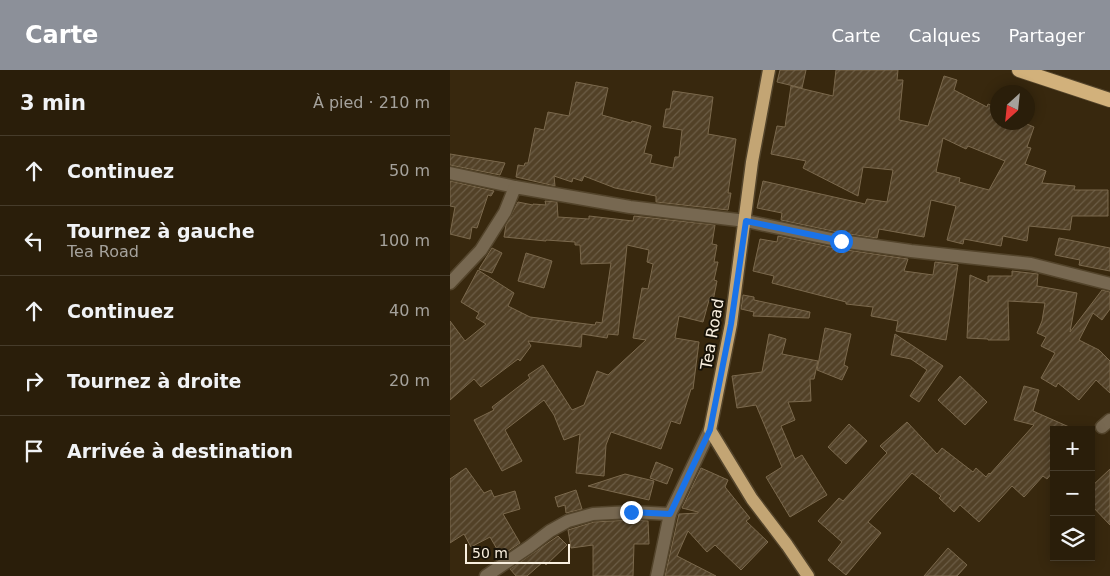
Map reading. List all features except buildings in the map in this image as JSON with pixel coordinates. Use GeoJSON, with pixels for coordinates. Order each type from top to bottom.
{"type":"FeatureCollection","features":[{"type":"Feature","properties":{"kind":"highway"},"geometry":{"type":"LineString","coordinates":[[1019,70],[1110,100]]}},
{"type":"Feature","properties":{"kind":"main road","name":"Tea Road"},"geometry":{"type":"LineString","coordinates":[[710,430],[731,324],[746,221],[752,162],[768,70]]}},
{"type":"Feature","properties":{"kind":"main road"},"geometry":{"type":"LineString","coordinates":[[710,430],[752,499],[808,576]]}},
{"type":"Feature","properties":{"kind":"street"},"geometry":{"type":"LineString","coordinates":[[450,173],[516,188],[630,207],[746,221],[841,241],[1031,264],[1110,284]]}},
{"type":"Feature","properties":{"kind":"street"},"geometry":{"type":"LineString","coordinates":[[450,283],[481,250],[505,212],[516,188]]}},
{"type":"Feature","properties":{"kind":"street"},"geometry":{"type":"LineString","coordinates":[[657,576],[670,514],[710,430]]}},
{"type":"Feature","properties":{"kind":"street"},"geometry":{"type":"LineString","coordinates":[[486,576],[529,547],[550,530],[568,521],[592,514],[631,512],[670,514]]}},
{"type":"Feature","properties":{"kind":"route"},"geometry":{"type":"LineString","coordinates":[[631,512],[670,514],[710,430],[731,324],[746,221],[841,241]]}}]}
